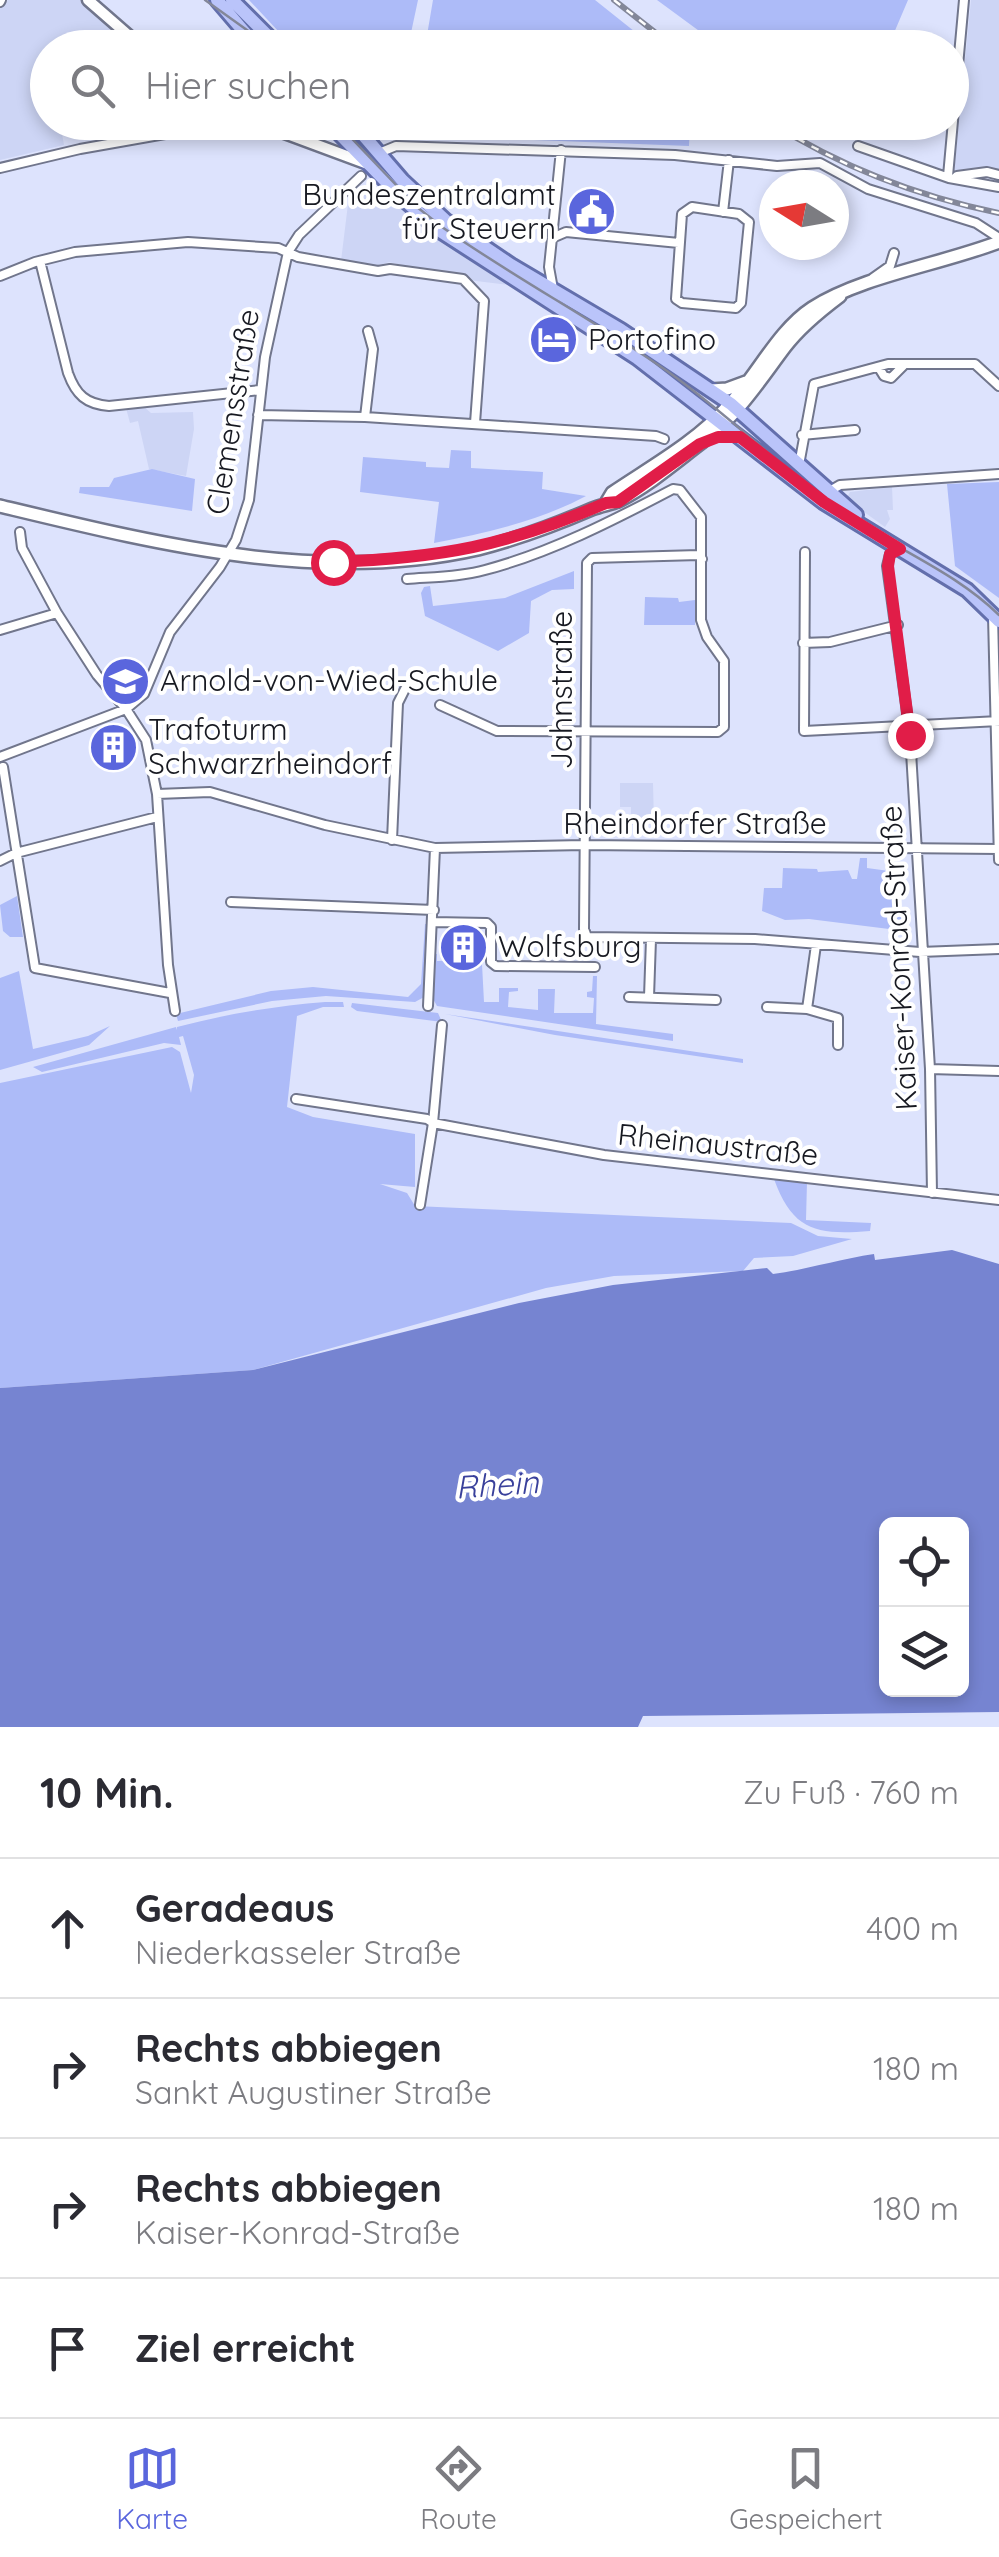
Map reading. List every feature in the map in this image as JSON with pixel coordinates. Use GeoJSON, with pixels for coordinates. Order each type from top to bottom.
{"type":"FeatureCollection","features":[{"type":"Feature","properties":{"kind":"main road"},"geometry":{"type":"LineString","coordinates":[[217,0],[243,30]]}},
{"type":"Feature","properties":{"kind":"main road"},"geometry":{"type":"LineString","coordinates":[[232,0],[262,30]]}},
{"type":"Feature","properties":{"kind":"main road"},"geometry":{"type":"LineString","coordinates":[[342,140],[365,171],[440,231],[637,358],[836,511],[967,590],[997,619]]}},
{"type":"Feature","properties":{"kind":"main road"},"geometry":{"type":"LineString","coordinates":[[368,140],[428,207],[531,278],[735,407],[852,513],[952,570],[997,619]]}},
{"type":"Feature","properties":{"kind":"main road"},"geometry":{"type":"LineString","coordinates":[[0,506],[116,534],[228,554],[350,561],[411,559],[491,545],[550,527],[606,503],[612,493],[698,439],[735,407],[796,322],[809,310],[999,240]]}},
{"type":"Feature","properties":{"kind":"main road"},"geometry":{"type":"LineString","coordinates":[[711,390],[753,384]]}},
{"type":"Feature","properties":{"kind":"main road"},"geometry":{"type":"LineString","coordinates":[[753,384],[754,408],[761,428]]}},
{"type":"Feature","properties":{"kind":"main road"},"geometry":{"type":"LineString","coordinates":[[698,404],[698,439]]}},
{"type":"Feature","properties":{"kind":"main road"},"geometry":{"type":"LineString","coordinates":[[698,439],[740,437]]}},
{"type":"Feature","properties":{"kind":"street"},"geometry":{"type":"LineString","coordinates":[[88,0],[122,30]]}},
{"type":"Feature","properties":{"kind":"street"},"geometry":{"type":"LineString","coordinates":[[961,30],[964,0]]}},
{"type":"Feature","properties":{"kind":"street"},"geometry":{"type":"LineString","coordinates":[[0,168],[131,140]]}},
{"type":"Feature","properties":{"kind":"street"},"geometry":{"type":"LineString","coordinates":[[295,140],[365,171]]}},
{"type":"Feature","properties":{"kind":"street"},"geometry":{"type":"LineString","coordinates":[[948,176],[951,140]]}},
{"type":"Feature","properties":{"kind":"street"},"geometry":{"type":"LineString","coordinates":[[379,153],[396,146],[561,150],[777,166],[820,163],[894,198],[976,223],[999,240]]}},
{"type":"Feature","properties":{"kind":"street"},"geometry":{"type":"LineString","coordinates":[[858,146],[899,162],[999,188]]}},
{"type":"Feature","properties":{"kind":"street"},"geometry":{"type":"LineString","coordinates":[[554,290],[549,267],[561,150]]}},
{"type":"Feature","properties":{"kind":"street","name":"Clemensstraße"},"geometry":{"type":"LineString","coordinates":[[126,709],[144,694],[170,632],[228,554],[244,522],[264,357],[288,252],[299,235],[379,153]]}},
{"type":"Feature","properties":{"kind":"street"},"geometry":{"type":"LineString","coordinates":[[723,212],[729,160]]}},
{"type":"Feature","properties":{"kind":"street"},"geometry":{"type":"LineString","coordinates":[[948,176],[986,172],[999,175]]}},
{"type":"Feature","properties":{"kind":"street"},"geometry":{"type":"LineString","coordinates":[[692,207],[723,212],[738,214],[750,222],[741,303],[734,309],[682,304],[674,292],[682,214],[692,207]]}},
{"type":"Feature","properties":{"kind":"street"},"geometry":{"type":"LineString","coordinates":[[554,222],[566,232]]}},
{"type":"Feature","properties":{"kind":"street"},"geometry":{"type":"LineString","coordinates":[[552,238],[566,232],[679,244]]}},
{"type":"Feature","properties":{"kind":"street"},"geometry":{"type":"LineString","coordinates":[[0,276],[40,260],[75,252],[188,242],[278,248],[298,257],[378,271],[390,269],[463,279],[484,301],[476,423]]}},
{"type":"Feature","properties":{"kind":"street"},"geometry":{"type":"LineString","coordinates":[[874,283],[874,275],[893,262],[894,253]]}},
{"type":"Feature","properties":{"kind":"street"},"geometry":{"type":"LineString","coordinates":[[40,260],[68,374],[86,401],[109,406],[260,390]]}},
{"type":"Feature","properties":{"kind":"street"},"geometry":{"type":"LineString","coordinates":[[531,278],[544,274],[549,267]]}},
{"type":"Feature","properties":{"kind":"street"},"geometry":{"type":"LineString","coordinates":[[365,417],[373,349],[368,331]]}},
{"type":"Feature","properties":{"kind":"street"},"geometry":{"type":"LineString","coordinates":[[799,466],[814,384],[879,368],[891,378],[902,366],[975,364],[999,386]]}},
{"type":"Feature","properties":{"kind":"street"},"geometry":{"type":"LineString","coordinates":[[258,416],[476,423],[664,439]]}},
{"type":"Feature","properties":{"kind":"street"},"geometry":{"type":"LineString","coordinates":[[802,435],[855,430]]}},
{"type":"Feature","properties":{"kind":"street"},"geometry":{"type":"LineString","coordinates":[[828,492],[840,485],[999,474]]}},
{"type":"Feature","properties":{"kind":"street"},"geometry":{"type":"LineString","coordinates":[[407,579],[469,574],[496,567],[616,518],[677,488],[701,517],[703,630],[724,661],[724,727],[718,732],[496,731],[440,705]]}},
{"type":"Feature","properties":{"kind":"street"},"geometry":{"type":"LineString","coordinates":[[20,532],[22,548],[56,613],[146,740],[158,794],[170,993],[175,1011]]}},
{"type":"Feature","properties":{"kind":"street"},"geometry":{"type":"LineString","coordinates":[[491,545],[496,567]]}},
{"type":"Feature","properties":{"kind":"street","name":"Kaiser-Konrad-Straße"},"geometry":{"type":"LineString","coordinates":[[900,549],[890,554],[888,566],[908,726],[930,1070],[932,1193]]}},
{"type":"Feature","properties":{"kind":"street"},"geometry":{"type":"LineString","coordinates":[[804,552],[804,731],[997,721]]}},
{"type":"Feature","properties":{"kind":"street","name":"Jahnstraße"},"geometry":{"type":"LineString","coordinates":[[651,939],[587,937],[584,929],[588,562],[592,558],[678,554],[699,555],[702,560]]}},
{"type":"Feature","properties":{"kind":"street"},"geometry":{"type":"LineString","coordinates":[[0,630],[56,613]]}},
{"type":"Feature","properties":{"kind":"street"},"geometry":{"type":"LineString","coordinates":[[997,619],[999,860]]}},
{"type":"Feature","properties":{"kind":"street"},"geometry":{"type":"LineString","coordinates":[[803,644],[830,642],[898,626]]}},
{"type":"Feature","properties":{"kind":"street"},"geometry":{"type":"LineString","coordinates":[[392,840],[398,703],[405,689]]}},
{"type":"Feature","properties":{"kind":"street"},"geometry":{"type":"LineString","coordinates":[[0,757],[126,709]]}},
{"type":"Feature","properties":{"kind":"street"},"geometry":{"type":"LineString","coordinates":[[3,768],[35,968],[170,993]]}},
{"type":"Feature","properties":{"kind":"street","name":"Rheindorfer Straße"},"geometry":{"type":"LineString","coordinates":[[158,794],[210,792],[435,848],[584,845],[998,850]]}},
{"type":"Feature","properties":{"kind":"street"},"geometry":{"type":"LineString","coordinates":[[0,861],[16,853],[157,817]]}},
{"type":"Feature","properties":{"kind":"street"},"geometry":{"type":"LineString","coordinates":[[428,1006],[435,848]]}},
{"type":"Feature","properties":{"kind":"street"},"geometry":{"type":"LineString","coordinates":[[231,902],[434,910]]}},
{"type":"Feature","properties":{"kind":"street"},"geometry":{"type":"LineString","coordinates":[[434,922],[487,923],[491,927],[491,962],[496,966],[595,967]]}},
{"type":"Feature","properties":{"kind":"street"},"geometry":{"type":"LineString","coordinates":[[650,997],[651,939],[750,938],[920,952],[999,950]]}},
{"type":"Feature","properties":{"kind":"street"},"geometry":{"type":"LineString","coordinates":[[807,1009],[816,945]]}},
{"type":"Feature","properties":{"kind":"street"},"geometry":{"type":"LineString","coordinates":[[629,997],[716,1000]]}},
{"type":"Feature","properties":{"kind":"street"},"geometry":{"type":"LineString","coordinates":[[766,1007],[807,1009],[840,1021],[838,1045]]}},
{"type":"Feature","properties":{"kind":"street"},"geometry":{"type":"LineString","coordinates":[[420,1205],[434,1123],[442,1025]]}},
{"type":"Feature","properties":{"kind":"street"},"geometry":{"type":"LineString","coordinates":[[930,1070],[999,1072]]}},
{"type":"Feature","properties":{"kind":"street","name":"Rheinaustraße"},"geometry":{"type":"LineString","coordinates":[[296,1099],[428,1119],[604,1155],[999,1200]]}},
{"type":"Feature","properties":{"kind":"shaded area"},"geometry":{"type":"Polygon","coordinates":[[[8,0],[80,0],[111,28],[30,30],[30,140],[63,140],[64,145],[0,160],[0,8],[8,0]]]}},
{"type":"Feature","properties":{"kind":"shaded area"},"geometry":{"type":"Polygon","coordinates":[[[249,0],[418,0],[412,30],[277,30],[249,0]]]}},
{"type":"Feature","properties":{"kind":"shaded area"},"geometry":{"type":"Polygon","coordinates":[[[433,0],[595,0],[633,30],[428,30],[433,0]]]}},
{"type":"Feature","properties":{"kind":"shaded area"},"geometry":{"type":"Polygon","coordinates":[[[657,0],[908,0],[895,30],[698,30],[657,0]]]}},
{"type":"Feature","properties":{"kind":"shaded area"},"geometry":{"type":"Polygon","coordinates":[[[971,0],[999,0],[999,171],[978,168],[954,173],[957,140],[969,140],[971,0]]]}},
{"type":"Feature","properties":{"kind":"shaded area"},"geometry":{"type":"Polygon","coordinates":[[[534,140],[689,140],[689,146],[534,140]]]}},
{"type":"Feature","properties":{"kind":"shaded area"},"geometry":{"type":"Polygon","coordinates":[[[362,189],[383,189],[428,230],[509,285],[389,262],[376,266],[341,261],[348,204],[362,189]]]}},
{"type":"Feature","properties":{"kind":"shaded area"},"geometry":{"type":"Polygon","coordinates":[[[143,406],[151,413],[193,412],[186,476],[149,469],[138,421],[130,423],[126,408],[143,406]]]}},
{"type":"Feature","properties":{"kind":"shaded area"},"geometry":{"type":"Polygon","coordinates":[[[451,450],[471,451],[471,468],[543,472],[542,489],[586,496],[512,525],[434,543],[439,502],[360,492],[363,457],[426,462],[426,467],[449,468],[451,450]]]}},
{"type":"Feature","properties":{"kind":"shaded area"},"geometry":{"type":"Polygon","coordinates":[[[152,469],[195,479],[192,511],[79,493],[80,487],[109,487],[114,478],[152,469]]]}},
{"type":"Feature","properties":{"kind":"shaded area"},"geometry":{"type":"Polygon","coordinates":[[[999,482],[999,598],[955,566],[947,484],[999,482]]]}},
{"type":"Feature","properties":{"kind":"shaded area"},"geometry":{"type":"Polygon","coordinates":[[[892,487],[893,510],[887,510],[890,519],[885,527],[846,499],[850,492],[892,487]]]}},
{"type":"Feature","properties":{"kind":"shaded area"},"geometry":{"type":"Polygon","coordinates":[[[574,571],[574,589],[552,590],[531,601],[529,633],[498,651],[425,616],[421,593],[424,587],[430,586],[433,606],[505,598],[574,571]]]}},
{"type":"Feature","properties":{"kind":"shaded area"},"geometry":{"type":"Polygon","coordinates":[[[645,597],[695,600],[695,625],[644,625],[645,597]]]}},
{"type":"Feature","properties":{"kind":"shaded area"},"geometry":{"type":"Polygon","coordinates":[[[620,783],[653,783],[654,824],[631,825],[631,807],[620,807],[620,783]]]}},
{"type":"Feature","properties":{"kind":"shaded area"},"geometry":{"type":"Polygon","coordinates":[[[860,858],[867,858],[867,868],[889,871],[894,865],[907,864],[908,873],[897,875],[902,926],[897,926],[897,930],[809,919],[785,920],[762,911],[764,888],[782,888],[783,868],[848,870],[852,879],[857,879],[860,858]]]}},
{"type":"Feature","properties":{"kind":"shaded area"},"geometry":{"type":"Polygon","coordinates":[[[17,896],[23,937],[10,937],[3,931],[0,905],[17,896]]]}},
{"type":"Feature","properties":{"kind":"shaded area"},"geometry":{"type":"Polygon","coordinates":[[[425,924],[430,924],[426,996],[415,1002],[326,996],[272,1001],[178,1021],[176,1014],[271,991],[313,987],[408,997],[421,984],[425,924]]]}},
{"type":"Feature","properties":{"kind":"shaded area"},"geometry":{"type":"Polygon","coordinates":[[[459,926],[480,926],[484,1002],[499,1002],[499,988],[518,988],[509,992],[508,1007],[538,1010],[538,989],[555,989],[554,1013],[593,1013],[594,998],[587,997],[587,992],[592,991],[593,976],[597,976],[596,1024],[673,1034],[673,1041],[437,1006],[432,997],[433,954],[437,954],[437,961],[471,960],[470,939],[458,938],[459,926]]]}},
{"type":"Feature","properties":{"kind":"shaded area"},"geometry":{"type":"Polygon","coordinates":[[[19,971],[33,1049],[88,1036],[110,1026],[89,1045],[0,1070],[0,978],[19,971]]]}},
{"type":"Feature","properties":{"kind":"shaded area"},"geometry":{"type":"Polygon","coordinates":[[[343,1002],[344,1007],[323,1007],[297,1016],[287,1107],[313,1117],[415,1134],[415,1187],[380,1184],[407,1193],[415,1206],[791,1223],[818,1236],[852,1239],[793,1256],[754,1258],[743,1271],[614,1276],[546,1288],[253,1370],[0,1388],[0,1083],[172,1047],[180,1052],[191,1093],[194,1075],[183,1036],[179,1037],[181,1045],[164,1043],[42,1072],[33,1067],[214,1018],[343,1002]]]}},
{"type":"Feature","properties":{"kind":"shaded area"},"geometry":{"type":"Polygon","coordinates":[[[352,1003],[438,1013],[442,1022],[357,1011],[352,1003]]]}},
{"type":"Feature","properties":{"kind":"shaded area"},"geometry":{"type":"Polygon","coordinates":[[[445,1014],[743,1059],[743,1063],[555,1035],[445,1014]]]}},
{"type":"Feature","properties":{"kind":"shaded area"},"geometry":{"type":"Polygon","coordinates":[[[774,1179],[807,1182],[806,1220],[871,1223],[870,1231],[836,1232],[810,1226],[790,1210],[774,1179]]]}},
{"type":"Feature","properties":{"kind":"water","name":"Rhein"},"geometry":{"type":"Polygon","coordinates":[[[952,1250],[999,1264],[999,1712],[643,1716],[638,1727],[0,1727],[0,1388],[253,1370],[519,1303],[613,1285],[767,1268],[773,1274],[874,1254],[875,1260],[952,1250]]]}},
{"type":"Feature","properties":{"kind":"tram line"},"geometry":{"type":"LineString","coordinates":[[205,0],[247,30]]}},
{"type":"Feature","properties":{"kind":"tram line"},"geometry":{"type":"LineString","coordinates":[[353,140],[417,207],[442,227],[667,371],[823,497],[865,527],[944,573],[999,615]]}},
{"type":"Feature","properties":{"kind":"railway"},"geometry":{"type":"LineString","coordinates":[[614,0],[652,30]]}},
{"type":"Feature","properties":{"kind":"railway"},"geometry":{"type":"LineString","coordinates":[[801,140],[880,178],[999,213]]}},
{"type":"Feature","properties":{"kind":"place","name":"Bundeszentralamt für Steuern"},"geometry":{"type":"Point","coordinates":[591,212]}},
{"type":"Feature","properties":{"kind":"place","name":"Portofino"},"geometry":{"type":"Point","coordinates":[553,340]}},
{"type":"Feature","properties":{"kind":"place","name":"Arnold-von-Wied-Schule"},"geometry":{"type":"Point","coordinates":[125,681]}},
{"type":"Feature","properties":{"kind":"place","name":"Trafoturm Schwarzrheindorf"},"geometry":{"type":"Point","coordinates":[113,747]}},
{"type":"Feature","properties":{"kind":"place","name":"Wolfsburg"},"geometry":{"type":"Point","coordinates":[463,947]}},
{"type":"Feature","properties":{"kind":"route"},"geometry":{"type":"LineString","coordinates":[[333,562],[411,559],[509,540],[606,503],[618,502],[700,444],[718,437],[740,437],[849,520],[900,549],[890,554],[888,566],[910,735]]}}]}
